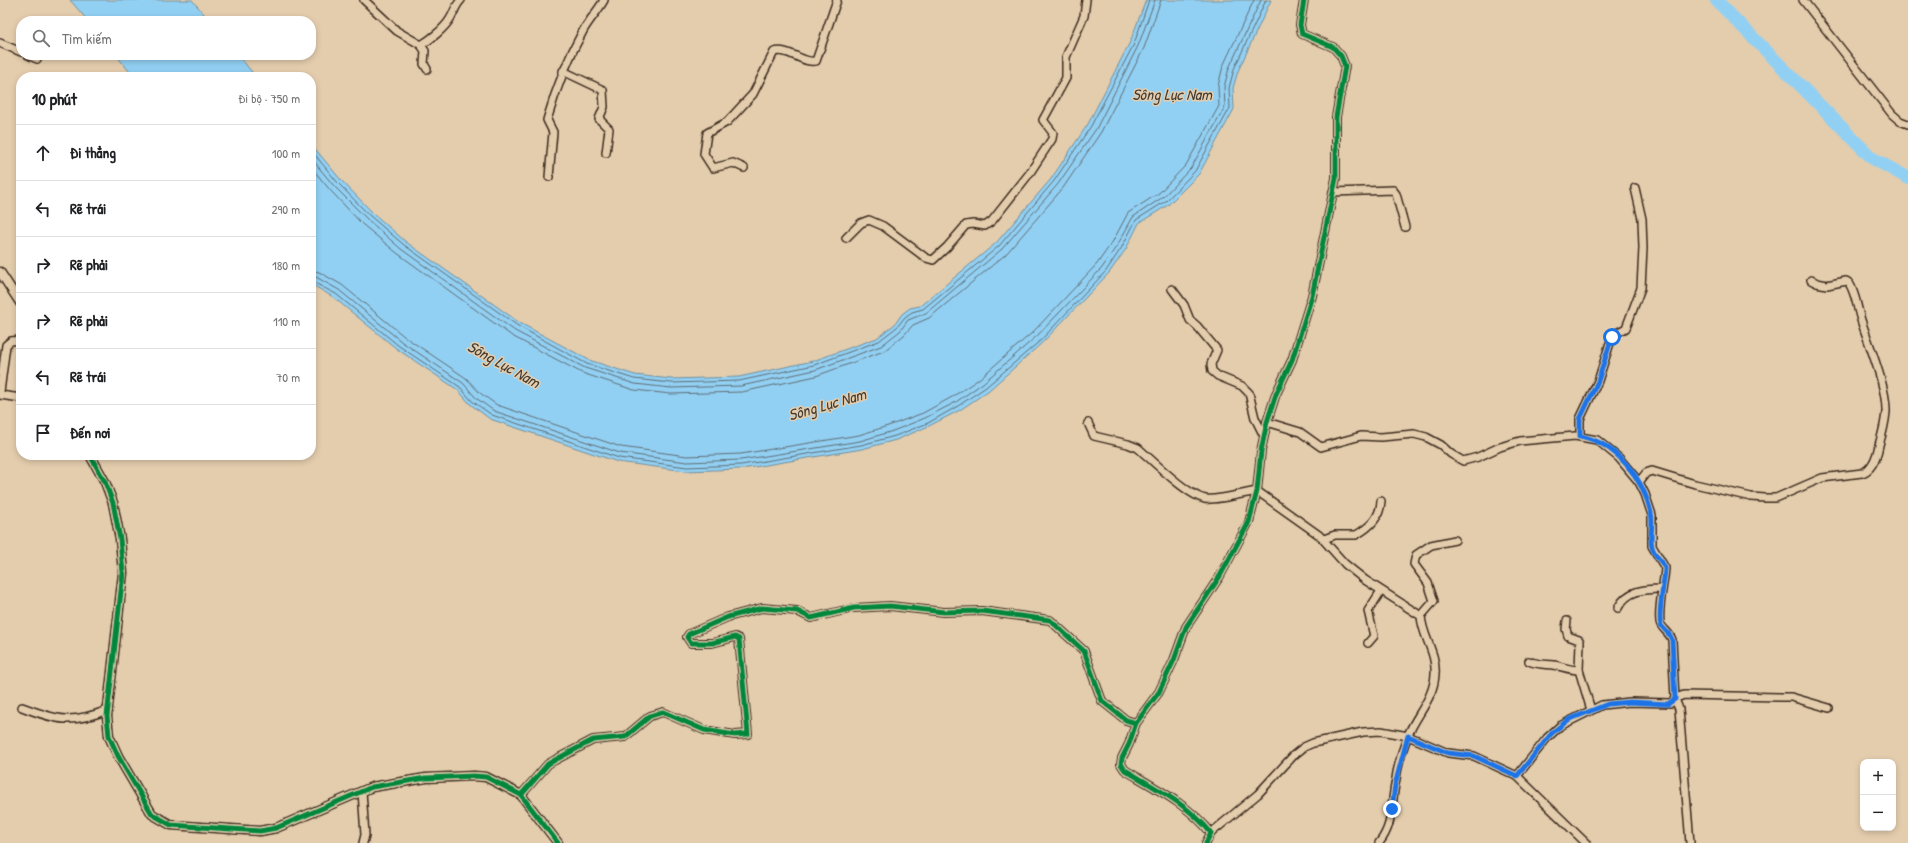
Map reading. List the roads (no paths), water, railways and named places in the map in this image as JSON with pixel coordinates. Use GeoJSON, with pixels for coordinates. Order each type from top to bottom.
{"type":"FeatureCollection","features":[{"type":"Feature","properties":{"kind":"street"},"geometry":{"type":"LineString","coordinates":[[364,0],[397,31],[421,45],[425,51],[424,64],[427,69]]}},
{"type":"Feature","properties":{"kind":"street"},"geometry":{"type":"LineString","coordinates":[[421,45],[426,43],[448,22],[455,7],[461,0]]}},
{"type":"Feature","properties":{"kind":"street"},"geometry":{"type":"LineString","coordinates":[[549,177],[553,132],[547,120],[563,71],[583,32],[604,0]]}},
{"type":"Feature","properties":{"kind":"street"},"geometry":{"type":"LineString","coordinates":[[744,168],[733,163],[713,168],[704,154],[707,133],[727,122],[753,94],[774,52],[784,51],[811,62],[816,61],[837,0]]}},
{"type":"Feature","properties":{"kind":"street"},"geometry":{"type":"LineString","coordinates":[[846,238],[861,223],[869,220],[883,226],[926,258],[933,260],[948,247],[966,225],[973,224],[985,226],[992,221],[1029,174],[1052,139],[1053,133],[1043,120],[1066,78],[1066,57],[1084,16],[1086,0]]}},
{"type":"Feature","properties":{"kind":"street"},"geometry":{"type":"LineString","coordinates":[[1211,833],[1180,804],[1122,767],[1122,758],[1129,744],[1136,722],[1159,692],[1188,622],[1220,576],[1249,522],[1257,491],[1267,422],[1276,394],[1292,360],[1312,296],[1333,192],[1336,171],[1336,117],[1345,66],[1341,56],[1333,47],[1302,34],[1300,25],[1304,0]]}},
{"type":"Feature","properties":{"kind":"street"},"geometry":{"type":"LineString","coordinates":[[1803,0],[1892,114],[1900,121],[1908,124]]}},
{"type":"Feature","properties":{"kind":"street"},"geometry":{"type":"LineString","coordinates":[[0,43],[16,50]]}},
{"type":"Feature","properties":{"kind":"street"},"geometry":{"type":"LineString","coordinates":[[563,71],[603,90],[604,107],[599,119],[609,129],[606,153]]}},
{"type":"Feature","properties":{"kind":"street"},"geometry":{"type":"LineString","coordinates":[[1580,436],[1580,419],[1598,381],[1613,335],[1626,328],[1641,288],[1643,248],[1642,219],[1635,188]]}},
{"type":"Feature","properties":{"kind":"street"},"geometry":{"type":"LineString","coordinates":[[1333,192],[1393,190],[1396,194],[1405,227]]}},
{"type":"Feature","properties":{"kind":"street"},"geometry":{"type":"LineString","coordinates":[[0,272],[16,296]]}},
{"type":"Feature","properties":{"kind":"street"},"geometry":{"type":"LineString","coordinates":[[1639,482],[1646,473],[1652,470],[1695,484],[1750,497],[1770,498],[1782,495],[1822,478],[1862,473],[1871,466],[1877,454],[1886,412],[1885,400],[1874,356],[1849,283],[1846,281],[1822,285],[1811,280]]}},
{"type":"Feature","properties":{"kind":"street"},"geometry":{"type":"LineString","coordinates":[[1172,289],[1184,306],[1190,320],[1217,350],[1211,364],[1212,371],[1218,376],[1242,386],[1248,393],[1255,418],[1264,436]]}},
{"type":"Feature","properties":{"kind":"street"},"geometry":{"type":"LineString","coordinates":[[0,392],[6,345],[10,342],[16,341]]}},
{"type":"Feature","properties":{"kind":"street"},"geometry":{"type":"LineString","coordinates":[[0,395],[16,397]]}},
{"type":"Feature","properties":{"kind":"street"},"geometry":{"type":"LineString","coordinates":[[1267,422],[1300,432],[1321,447],[1361,436],[1381,437],[1407,434],[1420,435],[1441,445],[1463,461],[1478,458],[1500,447],[1520,441],[1580,436],[1597,440],[1619,458],[1639,482],[1645,494],[1652,515],[1652,546],[1665,568],[1660,622],[1671,634],[1672,640],[1675,699],[1679,709],[1690,843]]}},
{"type":"Feature","properties":{"kind":"street"},"geometry":{"type":"LineString","coordinates":[[1088,423],[1094,436],[1128,444],[1138,448],[1187,489],[1205,499],[1257,491],[1290,513],[1324,539],[1352,570],[1381,591],[1421,616]]}},
{"type":"Feature","properties":{"kind":"street"},"geometry":{"type":"LineString","coordinates":[[93,460],[105,482],[113,503],[120,539],[123,573],[108,698],[107,716],[109,736],[118,756],[152,814],[171,825],[260,831],[276,828],[372,787],[426,778],[474,776],[486,777],[521,795],[558,843]]}},
{"type":"Feature","properties":{"kind":"street"},"geometry":{"type":"LineString","coordinates":[[1324,539],[1335,535],[1356,535],[1368,527],[1378,516],[1381,501]]}},
{"type":"Feature","properties":{"kind":"street"},"geometry":{"type":"LineString","coordinates":[[1421,616],[1429,609],[1434,601],[1428,583],[1414,564],[1416,555],[1431,545],[1455,540]]}},
{"type":"Feature","properties":{"kind":"street"},"geometry":{"type":"LineString","coordinates":[[1618,608],[1628,595],[1648,589],[1662,589]]}},
{"type":"Feature","properties":{"kind":"street"},"geometry":{"type":"LineString","coordinates":[[1368,643],[1374,636],[1368,611],[1381,591]]}},
{"type":"Feature","properties":{"kind":"street"},"geometry":{"type":"LineString","coordinates":[[521,795],[551,762],[593,740],[626,737],[650,716],[657,713],[663,712],[691,726],[704,730],[735,735],[748,734],[739,639],[735,637],[701,644],[691,643],[687,637],[689,634],[728,617],[756,609],[797,610],[812,618],[854,608],[890,606],[944,612],[982,611],[1046,618],[1075,641],[1084,651],[1102,701],[1126,720],[1136,722]]}},
{"type":"Feature","properties":{"kind":"street"},"geometry":{"type":"LineString","coordinates":[[1379,843],[1384,837],[1389,824],[1395,785],[1408,736],[1432,690],[1435,676],[1434,659],[1422,629],[1421,616]]}},
{"type":"Feature","properties":{"kind":"street"},"geometry":{"type":"LineString","coordinates":[[1567,621],[1566,629],[1568,636],[1579,640],[1580,642],[1579,670],[1591,710]]}},
{"type":"Feature","properties":{"kind":"street"},"geometry":{"type":"LineString","coordinates":[[1529,661],[1540,665],[1552,665],[1568,670],[1579,670]]}},
{"type":"Feature","properties":{"kind":"street"},"geometry":{"type":"LineString","coordinates":[[1517,776],[1547,738],[1560,726],[1591,710],[1616,703],[1630,702],[1668,704],[1680,696],[1692,695],[1791,697],[1829,708]]}},
{"type":"Feature","properties":{"kind":"street"},"geometry":{"type":"LineString","coordinates":[[22,706],[51,718],[62,719],[90,717],[108,710]]}},
{"type":"Feature","properties":{"kind":"street"},"geometry":{"type":"LineString","coordinates":[[1206,843],[1211,833],[1258,794],[1294,755],[1304,747],[1313,743],[1370,731],[1408,736],[1448,753],[1474,756],[1517,776],[1586,843]]}},
{"type":"Feature","properties":{"kind":"street"},"geometry":{"type":"LineString","coordinates":[[362,791],[365,835],[364,843]]}},
{"type":"Feature","properties":{"kind":"water"},"geometry":{"type":"Polygon","coordinates":[[[70,0],[192,0],[206,16],[84,16],[70,0]]]}},
{"type":"Feature","properties":{"kind":"water","name":"Sông Lục Nam"},"geometry":{"type":"Polygon","coordinates":[[[1146,0],[1271,0],[1238,71],[1233,88],[1234,109],[1199,174],[1168,205],[1139,223],[1126,249],[1109,273],[1043,342],[988,391],[960,410],[929,426],[896,440],[862,449],[742,469],[686,471],[618,462],[490,419],[470,404],[458,390],[397,349],[333,297],[316,287],[316,150],[341,180],[373,213],[406,242],[520,323],[589,360],[635,375],[671,379],[739,377],[813,361],[877,338],[895,324],[902,314],[910,308],[920,306],[996,243],[1051,179],[1088,124],[1130,42],[1146,0]]]}},
{"type":"Feature","properties":{"kind":"water"},"geometry":{"type":"Polygon","coordinates":[[[120,60],[242,60],[252,72],[130,72],[120,60]]]}},
{"type":"Feature","properties":{"kind":"waterway"},"geometry":{"type":"LineString","coordinates":[[1716,0],[1872,158],[1908,178]]}}]}
